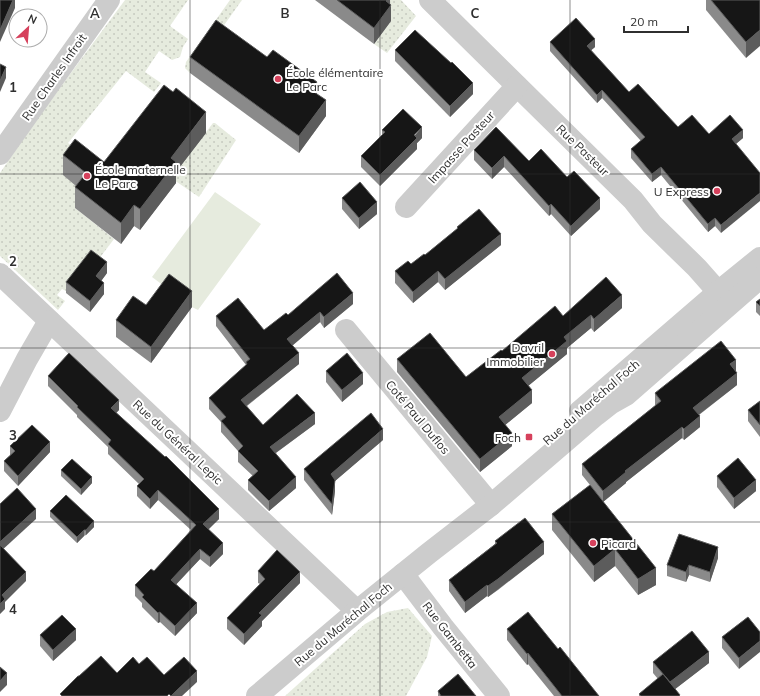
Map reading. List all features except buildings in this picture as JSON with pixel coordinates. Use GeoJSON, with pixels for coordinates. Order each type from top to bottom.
{"type":"FeatureCollection","features":[{"type":"Feature","properties":{"kind":"street","name":"Rue Charles Infroit"},"geometry":{"type":"LineString","coordinates":[[4,141],[109,0]]}},
{"type":"Feature","properties":{"kind":"street","name":"Rue Pasteur"},"geometry":{"type":"LineString","coordinates":[[439,3],[516,86],[633,200],[652,224],[724,298]]}},
{"type":"Feature","properties":{"kind":"street","name":"Impasse Pasteur"},"geometry":{"type":"LineString","coordinates":[[406,208],[516,86]]}},
{"type":"Feature","properties":{"kind":"street","name":"Rue du Maréchal Foch"},"geometry":{"type":"LineString","coordinates":[[257,696],[357,611],[429,553],[487,500],[610,404],[626,395],[636,387],[724,298],[760,258]]}},
{"type":"Feature","properties":{"kind":"street","name":"Rue du Général Lepic"},"geometry":{"type":"LineString","coordinates":[[0,274],[357,611]]}},
{"type":"Feature","properties":{"kind":"street","name":"Rue du Maréchal Foch"},"geometry":{"type":"LineString","coordinates":[[724,298],[760,278]]}},
{"type":"Feature","properties":{"kind":"street"},"geometry":{"type":"LineString","coordinates":[[0,411],[49,321]]}},
{"type":"Feature","properties":{"kind":"street","name":"Coté Paul Duflos"},"geometry":{"type":"LineString","coordinates":[[346,330],[487,500]]}},
{"type":"Feature","properties":{"kind":"street","name":"Rue Gambetta"},"geometry":{"type":"LineString","coordinates":[[403,574],[443,627],[499,696]]}},
{"type":"Feature","properties":{"kind":"shaded area"},"geometry":{"type":"Polygon","coordinates":[[[125,0],[188,0],[170,26],[188,39],[183,47],[180,57],[172,60],[159,51],[145,72],[161,83],[154,92],[126,71],[68,143],[111,175],[86,194],[75,208],[114,239],[95,264],[73,282],[66,291],[62,289],[57,295],[65,301],[58,310],[0,256],[0,173],[39,116],[125,0]]]}},
{"type":"Feature","properties":{"kind":"shaded area"},"geometry":{"type":"Polygon","coordinates":[[[230,0],[242,0],[190,73],[185,68],[186,62],[230,0]]]}},
{"type":"Feature","properties":{"kind":"shaded area"},"geometry":{"type":"Polygon","coordinates":[[[378,0],[401,0],[416,16],[387,53],[374,44],[391,21],[378,0]]]}},
{"type":"Feature","properties":{"kind":"shaded area"},"geometry":{"type":"Polygon","coordinates":[[[213,123],[236,140],[199,197],[171,178],[213,123]]]}},
{"type":"Feature","properties":{"kind":"shaded area"},"geometry":{"type":"Polygon","coordinates":[[[215,192],[261,224],[198,310],[152,277],[215,192]]]}},
{"type":"Feature","properties":{"kind":"shaded area"},"geometry":{"type":"Polygon","coordinates":[[[408,608],[432,636],[427,657],[406,696],[285,696],[365,624],[387,612],[408,608]]]}},
{"type":"Feature","properties":{"kind":"place","name":"École élémentaire Le Parc"},"geometry":{"type":"Point","coordinates":[278,79]}},
{"type":"Feature","properties":{"kind":"place","name":"École maternelle Le Parc"},"geometry":{"type":"Point","coordinates":[87,176]}},
{"type":"Feature","properties":{"kind":"place","name":"U Express"},"geometry":{"type":"Point","coordinates":[717,191]}},
{"type":"Feature","properties":{"kind":"place","name":"Davril Immobilier"},"geometry":{"type":"Point","coordinates":[552,354]}},
{"type":"Feature","properties":{"kind":"place","name":"Foch"},"geometry":{"type":"Point","coordinates":[529,437]}},
{"type":"Feature","properties":{"kind":"place","name":"Picard"},"geometry":{"type":"Point","coordinates":[593,543]}}]}
